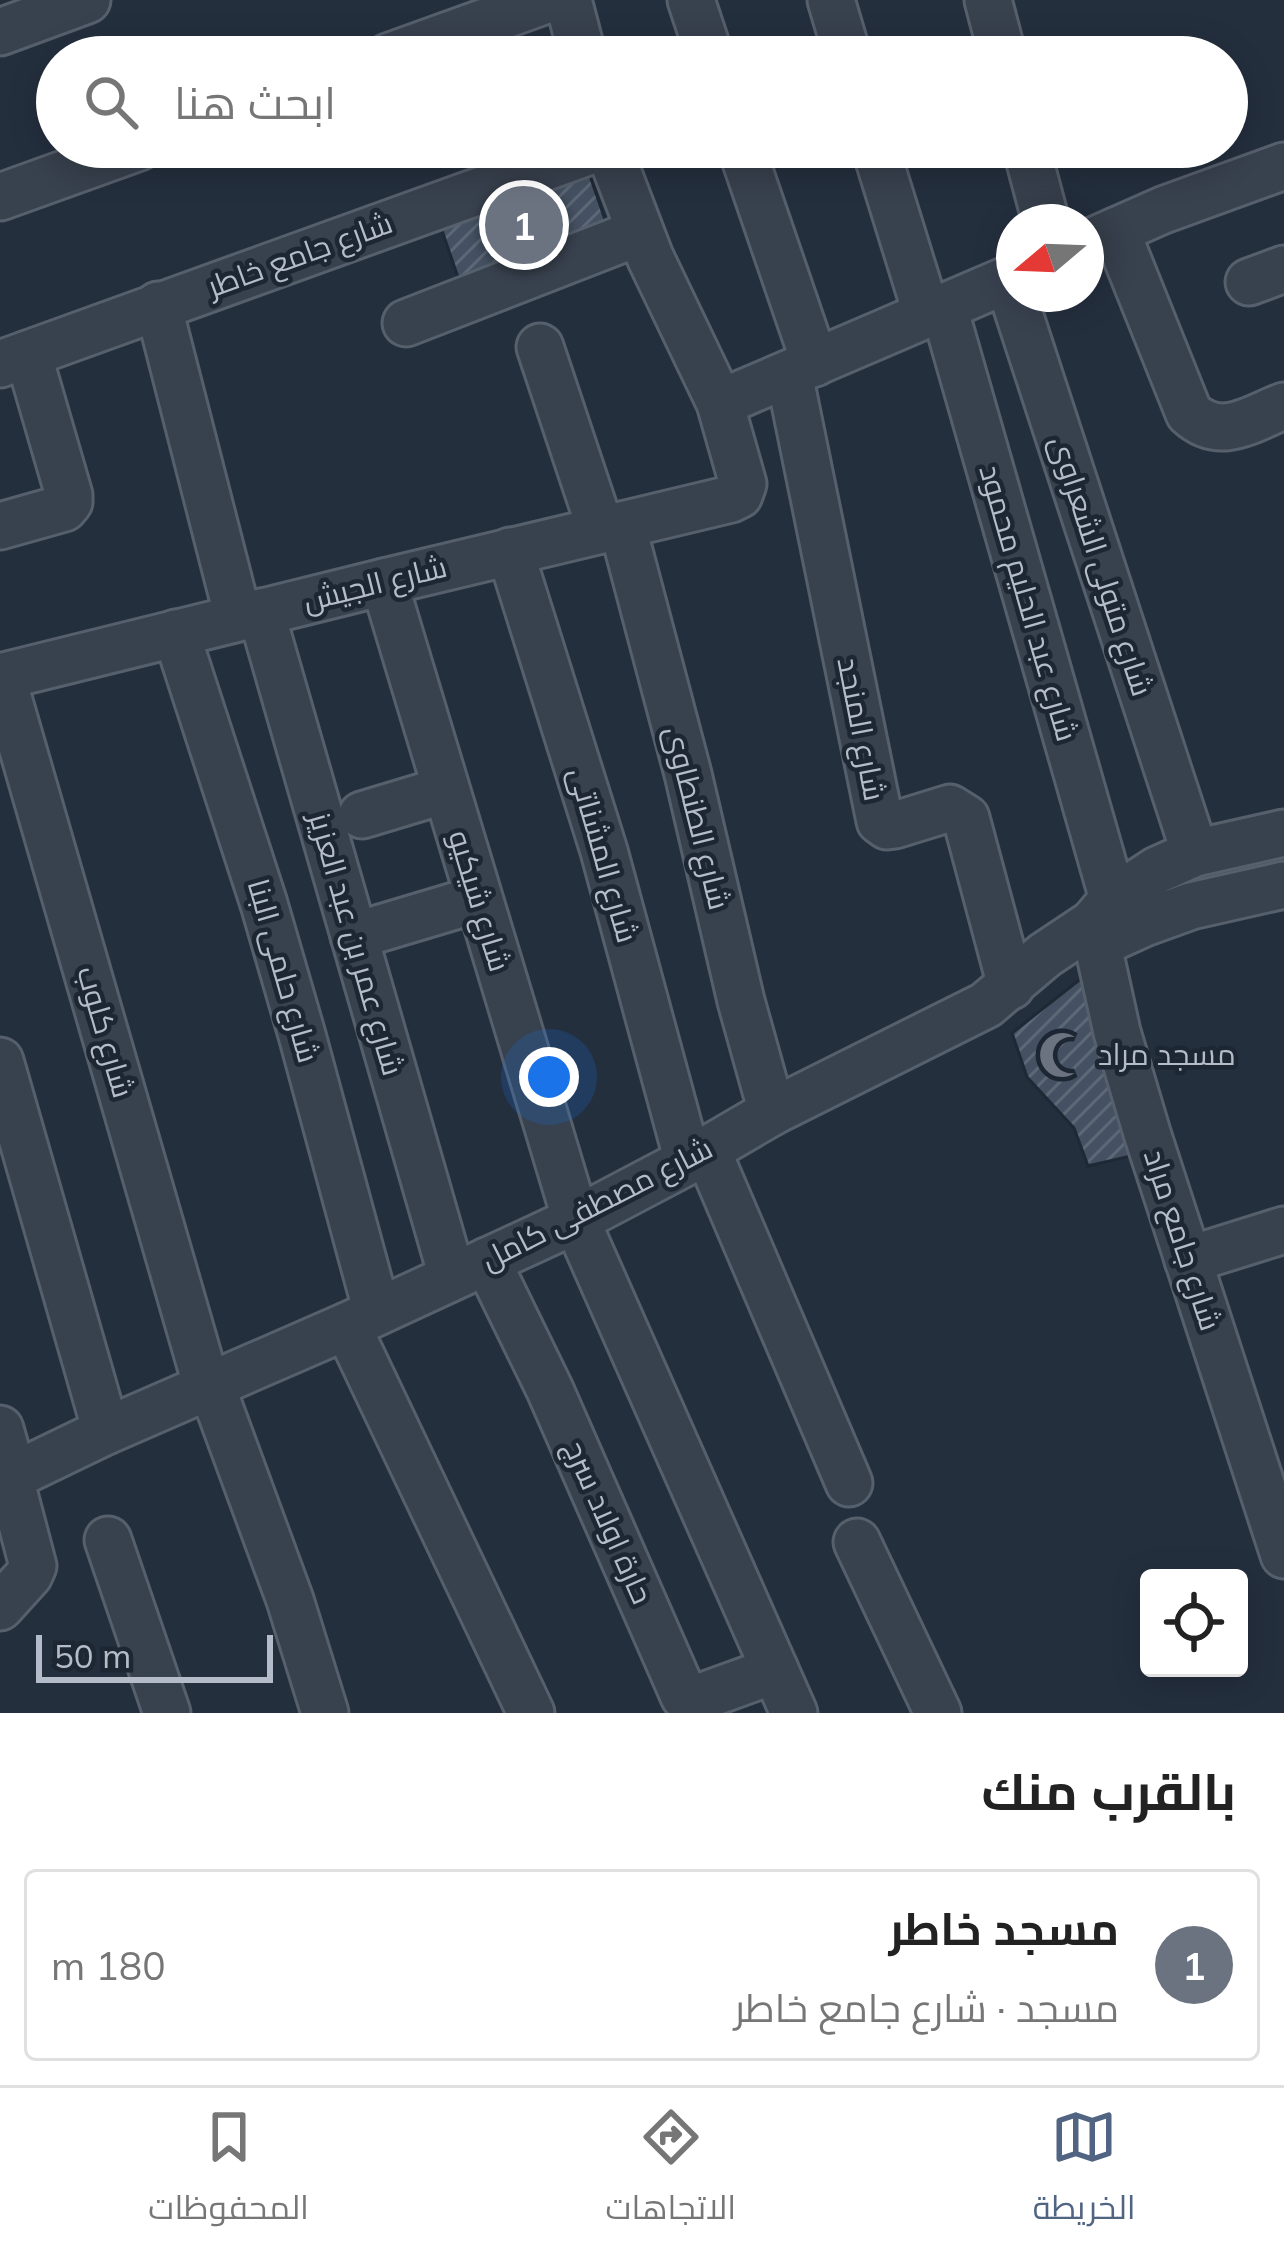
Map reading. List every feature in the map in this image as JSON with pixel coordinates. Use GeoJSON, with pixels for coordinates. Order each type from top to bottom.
{"type":"FeatureCollection","features":[{"type":"Feature","properties":{"kind":"street"},"geometry":{"type":"LineString","coordinates":[[0,32],[87,0]]}},
{"type":"Feature","properties":{"kind":"street"},"geometry":{"type":"LineString","coordinates":[[446,36],[546,0]]}},
{"type":"Feature","properties":{"kind":"street"},"geometry":{"type":"LineString","coordinates":[[568,0],[577,36]]}},
{"type":"Feature","properties":{"kind":"street"},"geometry":{"type":"LineString","coordinates":[[691,0],[703,36]]}},
{"type":"Feature","properties":{"kind":"street"},"geometry":{"type":"LineString","coordinates":[[831,0],[842,36]]}},
{"type":"Feature","properties":{"kind":"street"},"geometry":{"type":"LineString","coordinates":[[988,0],[997,36]]}},
{"type":"Feature","properties":{"kind":"street"},"geometry":{"type":"LineString","coordinates":[[1104,236],[1284,166]]}},
{"type":"Feature","properties":{"kind":"street"},"geometry":{"type":"LineString","coordinates":[[0,197],[81,168]]}},
{"type":"Feature","properties":{"kind":"street","name":"شارع جامع خاطر"},"geometry":{"type":"LineString","coordinates":[[14,359],[545,168]]}},
{"type":"Feature","properties":{"kind":"street"},"geometry":{"type":"LineString","coordinates":[[613,168],[720,403],[996,285]]}},
{"type":"Feature","properties":{"kind":"street"},"geometry":{"type":"LineString","coordinates":[[747,168],[802,368]]}},
{"type":"Feature","properties":{"kind":"street","name":"شارع عبد الحليم محمود"},"geometry":{"type":"LineString","coordinates":[[883,168],[936,311],[1101,922]]}},
{"type":"Feature","properties":{"kind":"street"},"geometry":{"type":"LineString","coordinates":[[1032,168],[1041,204]]}},
{"type":"Feature","properties":{"kind":"street"},"geometry":{"type":"LineString","coordinates":[[406,323],[640,232]]}},
{"type":"Feature","properties":{"kind":"street"},"geometry":{"type":"LineString","coordinates":[[1104,243],[1189,413],[1200,423],[1229,428],[1284,406]]}},
{"type":"Feature","properties":{"kind":"street","name":"شارع عمر بن عبد العزيز"},"geometry":{"type":"LineString","coordinates":[[158,305],[249,615],[470,1269]]}},
{"type":"Feature","properties":{"kind":"street","name":"شارع متولى الشعراوى"},"geometry":{"type":"LineString","coordinates":[[1022,312],[1195,853]]}},
{"type":"Feature","properties":{"kind":"street","name":"شارع الطنطاوى"},"geometry":{"type":"LineString","coordinates":[[540,347],[612,527],[688,774],[772,1112]]}},
{"type":"Feature","properties":{"kind":"street"},"geometry":{"type":"LineString","coordinates":[[0,526],[64,508],[69,502],[14,359]]}},
{"type":"Feature","properties":{"kind":"street","name":"شارع المنجد"},"geometry":{"type":"LineString","coordinates":[[802,368],[880,821],[895,825],[950,808],[966,818],[1011,986]]}},
{"type":"Feature","properties":{"kind":"street","name":"شارع الجيش"},"geometry":{"type":"LineString","coordinates":[[1,677],[731,499],[739,495],[743,484],[720,403]]}},
{"type":"Feature","properties":{"kind":"street","name":"شارع المشناتى"},"geometry":{"type":"LineString","coordinates":[[510,551],[697,1156],[849,1483]]}},
{"type":"Feature","properties":{"kind":"street","name":"شارع شيكيو"},"geometry":{"type":"LineString","coordinates":[[384,582],[576,1220],[794,1713]]}},
{"type":"Feature","properties":{"kind":"street","name":"شارع حلمى البنا"},"geometry":{"type":"LineString","coordinates":[[176,633],[270,926],[362,1319],[531,1713]]}},
{"type":"Feature","properties":{"kind":"street","name":"شارع كلوب"},"geometry":{"type":"LineString","coordinates":[[1,677],[209,1386],[290,1600],[325,1713]]}},
{"type":"Feature","properties":{"kind":"street"},"geometry":{"type":"LineString","coordinates":[[362,814],[445,790]]}},
{"type":"Feature","properties":{"kind":"street","name":"شارع مصطفى كامل"},"geometry":{"type":"LineString","coordinates":[[14,1479],[106,1431],[576,1220],[772,1112],[986,1005],[1045,955],[1101,922],[1157,870],[1195,853],[1284,832]]}},
{"type":"Feature","properties":{"kind":"street"},"geometry":{"type":"LineString","coordinates":[[1101,922],[1144,923],[1284,885]]}},
{"type":"Feature","properties":{"kind":"street"},"geometry":{"type":"LineString","coordinates":[[354,936],[478,899]]}},
{"type":"Feature","properties":{"kind":"street","name":"شارع جامع مراد"},"geometry":{"type":"LineString","coordinates":[[1101,922],[1117,1032],[1284,1555]]}},
{"type":"Feature","properties":{"kind":"street"},"geometry":{"type":"LineString","coordinates":[[0,1061],[106,1431]]}},
{"type":"Feature","properties":{"kind":"street"},"geometry":{"type":"LineString","coordinates":[[1188,1260],[1284,1230]]}},
{"type":"Feature","properties":{"kind":"street","name":"حارة اولاد سرج"},"geometry":{"type":"LineString","coordinates":[[470,1269],[550,1390],[684,1696],[695,1699],[776,1670]]}},
{"type":"Feature","properties":{"kind":"street"},"geometry":{"type":"LineString","coordinates":[[0,1429],[32,1566],[0,1607]]}},
{"type":"Feature","properties":{"kind":"street"},"geometry":{"type":"LineString","coordinates":[[108,1540],[166,1713]]}},
{"type":"Feature","properties":{"kind":"street"},"geometry":{"type":"LineString","coordinates":[[857,1542],[938,1713]]}},
{"type":"Feature","properties":{"kind":"building"},"geometry":{"type":"Polygon","coordinates":[[[575,168],[587,168],[609,231],[463,292],[438,219],[575,168]]]}},
{"type":"Feature","properties":{"kind":"building","name":"مسجد مراد"},"geometry":{"type":"Polygon","coordinates":[[[1083,977],[1131,1156],[1088,1166],[1074,1128],[1027,1077],[1012,1033],[1083,977]]]}},
{"type":"Feature","properties":{"kind":"place","name":"مسجد خاطر"},"geometry":{"type":"Point","coordinates":[524,225]}},
{"type":"Feature","properties":{"kind":"place","name":"مسجد مراد"},"geometry":{"type":"Point","coordinates":[1062,1055]}}]}
